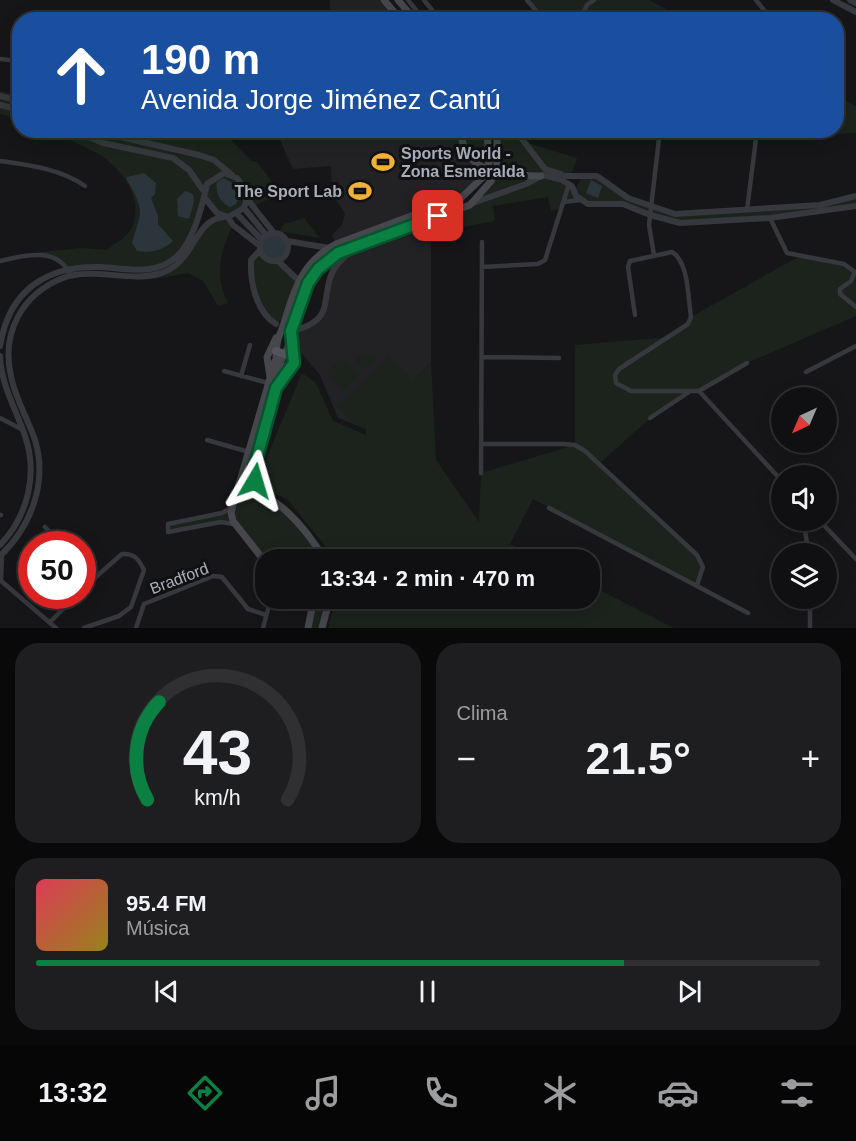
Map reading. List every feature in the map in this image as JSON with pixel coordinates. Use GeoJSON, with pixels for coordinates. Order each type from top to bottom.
{"type":"FeatureCollection","features":[{"type":"Feature","properties":{"kind":"main road"},"geometry":{"type":"LineString","coordinates":[[384,0],[394,12]]}},
{"type":"Feature","properties":{"kind":"main road"},"geometry":{"type":"LineString","coordinates":[[398,0],[408,12]]}},
{"type":"Feature","properties":{"kind":"main road"},"geometry":{"type":"LineString","coordinates":[[462,138],[465,153],[479,166],[510,175],[543,173]]}},
{"type":"Feature","properties":{"kind":"main road"},"geometry":{"type":"LineString","coordinates":[[269,380],[267,357],[298,280],[310,264],[329,248],[462,198],[483,177],[489,163],[487,138]]}},
{"type":"Feature","properties":{"kind":"main road"},"geometry":{"type":"LineString","coordinates":[[276,388],[294,363],[291,331],[308,283],[318,269],[338,253],[470,205],[491,181],[497,166],[497,138]]}},
{"type":"Feature","properties":{"kind":"main road"},"geometry":{"type":"LineString","coordinates":[[279,327],[291,331]]}},
{"type":"Feature","properties":{"kind":"main road"},"geometry":{"type":"LineString","coordinates":[[260,495],[254,468],[276,388],[279,358],[276,338]]}},
{"type":"Feature","properties":{"kind":"main road"},"geometry":{"type":"LineString","coordinates":[[255,549],[232,517],[232,507],[237,498],[269,380],[279,358],[291,345]]}},
{"type":"Feature","properties":{"kind":"main road"},"geometry":{"type":"LineString","coordinates":[[237,498],[244,494],[260,495],[283,508],[316,549]]}},
{"type":"Feature","properties":{"kind":"main road"},"geometry":{"type":"LineString","coordinates":[[308,628],[312,609]]}},
{"type":"Feature","properties":{"kind":"main road"},"geometry":{"type":"LineString","coordinates":[[322,628],[327,609]]}},
{"type":"Feature","properties":{"kind":"street"},"geometry":{"type":"LineString","coordinates":[[424,0],[434,12]]}},
{"type":"Feature","properties":{"kind":"street"},"geometry":{"type":"LineString","coordinates":[[527,0],[537,12]]}},
{"type":"Feature","properties":{"kind":"street"},"geometry":{"type":"LineString","coordinates":[[584,12],[587,5],[594,0]]}},
{"type":"Feature","properties":{"kind":"street"},"geometry":{"type":"LineString","coordinates":[[833,0],[856,12]]}},
{"type":"Feature","properties":{"kind":"street"},"geometry":{"type":"LineString","coordinates":[[850,0],[856,3]]}},
{"type":"Feature","properties":{"kind":"street"},"geometry":{"type":"LineString","coordinates":[[91,138],[103,143],[173,158],[189,170],[204,194],[233,225],[254,232]]}},
{"type":"Feature","properties":{"kind":"street"},"geometry":{"type":"LineString","coordinates":[[126,138],[199,155],[220,164],[242,183],[251,204],[274,233],[280,234],[286,241],[329,248]]}},
{"type":"Feature","properties":{"kind":"street"},"geometry":{"type":"LineString","coordinates":[[520,138],[543,173],[563,179],[575,190],[580,200]]}},
{"type":"Feature","properties":{"kind":"street"},"geometry":{"type":"LineString","coordinates":[[654,255],[649,235],[660,138]]}},
{"type":"Feature","properties":{"kind":"street"},"geometry":{"type":"LineString","coordinates":[[747,210],[756,138]]}},
{"type":"Feature","properties":{"kind":"street"},"geometry":{"type":"LineString","coordinates":[[0,161],[48,170],[67,176],[85,186]]}},
{"type":"Feature","properties":{"kind":"street"},"geometry":{"type":"LineString","coordinates":[[0,346],[8,316],[17,301],[42,279],[68,268],[135,269],[165,264],[177,255],[190,237],[211,178],[224,173],[232,175]]}},
{"type":"Feature","properties":{"kind":"street"},"geometry":{"type":"LineString","coordinates":[[470,205],[526,184],[543,173]]}},
{"type":"Feature","properties":{"kind":"street"},"geometry":{"type":"LineString","coordinates":[[563,179],[597,176],[610,184],[619,194],[651,212],[675,214],[820,206],[856,196]]}},
{"type":"Feature","properties":{"kind":"street"},"geometry":{"type":"LineString","coordinates":[[575,190],[582,177]]}},
{"type":"Feature","properties":{"kind":"street"},"geometry":{"type":"LineString","coordinates":[[482,267],[542,262],[564,202],[563,179]]}},
{"type":"Feature","properties":{"kind":"street"},"geometry":{"type":"LineString","coordinates":[[604,205],[611,192],[610,184]]}},
{"type":"Feature","properties":{"kind":"street"},"geometry":{"type":"LineString","coordinates":[[248,195],[245,210],[254,232]]}},
{"type":"Feature","properties":{"kind":"street"},"geometry":{"type":"LineString","coordinates":[[564,202],[580,200],[595,206],[623,204],[680,223],[784,217],[856,206]]}},
{"type":"Feature","properties":{"kind":"street"},"geometry":{"type":"LineString","coordinates":[[783,208],[784,217]]}},
{"type":"Feature","properties":{"kind":"street"},"geometry":{"type":"LineString","coordinates":[[56,628],[0,580],[1,555],[24,528],[39,482],[36,442],[11,379],[8,361],[12,328],[19,312],[37,292],[71,276],[140,277],[168,271],[182,261],[205,224],[212,218],[238,216],[245,210]]}},
{"type":"Feature","properties":{"kind":"street"},"geometry":{"type":"LineString","coordinates":[[736,211],[737,220]]}},
{"type":"Feature","properties":{"kind":"street"},"geometry":{"type":"LineString","coordinates":[[238,216],[262,242],[267,259],[277,260],[298,280]]}},
{"type":"Feature","properties":{"kind":"street"},"geometry":{"type":"LineString","coordinates":[[770,218],[787,254],[844,264],[855,272],[851,281],[840,289],[840,294],[856,307]]}},
{"type":"Feature","properties":{"kind":"street"},"geometry":{"type":"LineString","coordinates":[[274,233],[262,242],[251,260],[257,300],[265,315],[279,327]]}},
{"type":"Feature","properties":{"kind":"street"},"geometry":{"type":"LineString","coordinates":[[277,260],[286,254],[286,241]]}},
{"type":"Feature","properties":{"kind":"street"},"geometry":{"type":"LineString","coordinates":[[481,473],[482,242]]}},
{"type":"Feature","properties":{"kind":"street"},"geometry":{"type":"LineString","coordinates":[[299,329],[319,319],[327,303],[332,272],[338,263],[358,246]]}},
{"type":"Feature","properties":{"kind":"street"},"geometry":{"type":"LineString","coordinates":[[0,261],[39,252],[68,268],[71,276]]}},
{"type":"Feature","properties":{"kind":"street"},"geometry":{"type":"LineString","coordinates":[[635,315],[628,267],[630,261],[672,252],[680,258],[691,317],[688,324],[619,369],[615,375],[616,383],[631,391],[699,391],[747,363]]}},
{"type":"Feature","properties":{"kind":"street"},"geometry":{"type":"LineString","coordinates":[[241,376],[250,345]]}},
{"type":"Feature","properties":{"kind":"street"},"geometry":{"type":"LineString","coordinates":[[806,372],[856,346]]}},
{"type":"Feature","properties":{"kind":"street"},"geometry":{"type":"LineString","coordinates":[[0,356],[3,382],[30,452],[30,487],[18,520],[0,545]]}},
{"type":"Feature","properties":{"kind":"street"},"geometry":{"type":"LineString","coordinates":[[482,357],[559,358]]}},
{"type":"Feature","properties":{"kind":"street"},"geometry":{"type":"LineString","coordinates":[[224,371],[269,380]]}},
{"type":"Feature","properties":{"kind":"street"},"geometry":{"type":"LineString","coordinates":[[699,391],[771,469]]}},
{"type":"Feature","properties":{"kind":"street"},"geometry":{"type":"LineString","coordinates":[[650,418],[689,392]]}},
{"type":"Feature","properties":{"kind":"street"},"geometry":{"type":"LineString","coordinates":[[0,418],[23,430]]}},
{"type":"Feature","properties":{"kind":"street"},"geometry":{"type":"LineString","coordinates":[[207,440],[249,452]]}},
{"type":"Feature","properties":{"kind":"street"},"geometry":{"type":"LineString","coordinates":[[482,444],[564,444],[575,445],[585,451],[697,555],[703,567],[697,585]]}},
{"type":"Feature","properties":{"kind":"street"},"geometry":{"type":"LineString","coordinates":[[232,507],[222,513],[168,524],[168,532],[221,522],[236,524]]}},
{"type":"Feature","properties":{"kind":"street"},"geometry":{"type":"LineString","coordinates":[[549,508],[748,613]]}},
{"type":"Feature","properties":{"kind":"street"},"geometry":{"type":"LineString","coordinates":[[45,527],[49,531]]}},
{"type":"Feature","properties":{"kind":"street"},"geometry":{"type":"LineString","coordinates":[[829,531],[856,559]]}},
{"type":"Feature","properties":{"kind":"street"},"geometry":{"type":"LineString","coordinates":[[84,628],[119,616],[131,607],[144,570],[138,558],[129,553],[122,554],[96,576]]}},
{"type":"Feature","properties":{"kind":"street","name":"Bradford"},"geometry":{"type":"LineString","coordinates":[[136,628],[144,604],[213,576],[222,577],[248,609],[266,615]]}},
{"type":"Feature","properties":{"kind":"street"},"geometry":{"type":"LineString","coordinates":[[50,622],[63,609]]}},
{"type":"Feature","properties":{"kind":"street"},"geometry":{"type":"LineString","coordinates":[[263,628],[268,609]]}},
{"type":"Feature","properties":{"kind":"street"},"geometry":{"type":"LineString","coordinates":[[810,609],[810,628]]}},
{"type":"Feature","properties":{"kind":"shaded area"},"geometry":{"type":"Polygon","coordinates":[[[330,0],[384,0],[394,12],[329,12],[330,0]]]}},
{"type":"Feature","properties":{"kind":"shaded area"},"geometry":{"type":"Polygon","coordinates":[[[527,0],[649,0],[672,12],[538,12],[527,0]]]}},
{"type":"Feature","properties":{"kind":"shaded area"},"geometry":{"type":"Polygon","coordinates":[[[0,91],[12,94],[12,117],[0,114],[0,91]]]}},
{"type":"Feature","properties":{"kind":"shaded area"},"geometry":{"type":"Polygon","coordinates":[[[844,100],[856,106],[856,133],[844,134],[844,100]]]}},
{"type":"Feature","properties":{"kind":"shaded area"},"geometry":{"type":"Polygon","coordinates":[[[65,138],[229,138],[251,161],[257,162],[281,193],[254,206],[247,203],[228,217],[233,225],[222,254],[220,273],[228,303],[218,306],[203,281],[188,273],[155,279],[140,277],[156,275],[182,261],[205,223],[222,217],[204,198],[190,237],[165,264],[149,268],[68,268],[39,252],[82,248],[106,250],[128,233],[133,225],[135,205],[128,185],[116,168],[94,152],[65,138]]]}},
{"type":"Feature","properties":{"kind":"shaded area"},"geometry":{"type":"Polygon","coordinates":[[[279,138],[464,138],[483,177],[470,193],[336,244],[332,235],[342,225],[345,213],[332,194],[331,166],[293,169],[279,138]]]}},
{"type":"Feature","properties":{"kind":"shaded area"},"geometry":{"type":"Polygon","coordinates":[[[463,138],[487,138],[489,163],[479,166],[470,159],[463,138]]]}},
{"type":"Feature","properties":{"kind":"shaded area"},"geometry":{"type":"Polygon","coordinates":[[[497,138],[521,138],[524,142],[577,158],[570,177],[545,170],[543,174],[575,190],[582,177],[590,175],[619,194],[675,214],[820,205],[856,196],[856,205],[843,210],[680,223],[623,204],[595,206],[581,200],[564,202],[561,209],[551,211],[548,197],[493,206],[495,221],[431,233],[431,219],[475,200],[497,166],[497,138]]]}},
{"type":"Feature","properties":{"kind":"shaded area"},"geometry":{"type":"Polygon","coordinates":[[[144,173],[156,183],[155,194],[151,198],[158,216],[158,224],[173,241],[160,249],[147,252],[137,251],[132,243],[140,211],[137,199],[127,180],[127,177],[144,173]]]}},
{"type":"Feature","properties":{"kind":"shaded area"},"geometry":{"type":"Polygon","coordinates":[[[223,178],[231,182],[239,197],[236,204],[230,207],[221,200],[218,193],[217,182],[223,178]]]}},
{"type":"Feature","properties":{"kind":"shaded area"},"geometry":{"type":"Polygon","coordinates":[[[591,180],[602,186],[598,198],[586,193],[591,180]]]}},
{"type":"Feature","properties":{"kind":"shaded area"},"geometry":{"type":"Polygon","coordinates":[[[185,191],[193,194],[194,202],[189,219],[178,216],[177,199],[185,191]]]}},
{"type":"Feature","properties":{"kind":"shaded area"},"geometry":{"type":"Polygon","coordinates":[[[304,218],[320,238],[278,233],[284,224],[304,218]]]}},
{"type":"Feature","properties":{"kind":"shaded area"},"geometry":{"type":"Polygon","coordinates":[[[431,219],[431,362],[367,429],[338,418],[320,375],[292,342],[291,336],[319,319],[332,272],[358,246],[431,219]]]}},
{"type":"Feature","properties":{"kind":"shaded area"},"geometry":{"type":"Polygon","coordinates":[[[274,233],[284,237],[288,247],[284,257],[274,261],[264,257],[260,247],[264,237],[274,233]]]}},
{"type":"Feature","properties":{"kind":"shaded area"},"geometry":{"type":"Polygon","coordinates":[[[260,250],[298,280],[286,317],[276,324],[260,307],[250,267],[260,250]]]}},
{"type":"Feature","properties":{"kind":"shaded area"},"geometry":{"type":"Polygon","coordinates":[[[800,256],[844,264],[856,272],[856,316],[747,363],[699,391],[689,392],[650,418],[599,464],[702,562],[697,585],[533,499],[510,544],[520,549],[327,549],[287,499],[264,489],[261,471],[302,373],[316,383],[333,421],[366,435],[366,429],[353,424],[338,407],[388,356],[414,380],[431,362],[436,460],[479,522],[481,473],[575,445],[575,345],[671,337],[684,329],[691,317],[800,256]]]}},
{"type":"Feature","properties":{"kind":"shaded area"},"geometry":{"type":"Polygon","coordinates":[[[378,356],[365,369],[354,358],[378,356]]]}},
{"type":"Feature","properties":{"kind":"shaded area"},"geometry":{"type":"Polygon","coordinates":[[[342,358],[350,366],[336,380],[350,367],[359,375],[343,390],[327,373],[342,358]]]}},
{"type":"Feature","properties":{"kind":"shaded area"},"geometry":{"type":"Polygon","coordinates":[[[280,365],[254,468],[258,491],[283,508],[317,549],[255,549],[230,523],[168,532],[168,524],[222,513],[232,507],[270,377],[280,365]]]}},
{"type":"Feature","properties":{"kind":"shaded area"},"geometry":{"type":"Polygon","coordinates":[[[600,590],[674,628],[328,628],[333,609],[600,609],[600,590]]]}},
{"type":"Feature","properties":{"kind":"shaded area"},"geometry":{"type":"Polygon","coordinates":[[[312,609],[327,609],[322,628],[308,628],[312,609]]]}},
{"type":"Feature","properties":{"kind":"place","name":"Sports World - Zona Esmeralda"},"geometry":{"type":"Point","coordinates":[383,162]}},
{"type":"Feature","properties":{"kind":"place","name":"The Sport Lab"},"geometry":{"type":"Point","coordinates":[360,191]}},
{"type":"Feature","properties":{"kind":"route"},"geometry":{"type":"LineString","coordinates":[[255,481],[254,468],[276,388],[294,363],[291,331],[301,297],[308,283],[318,269],[338,253],[438,216]]}}]}
